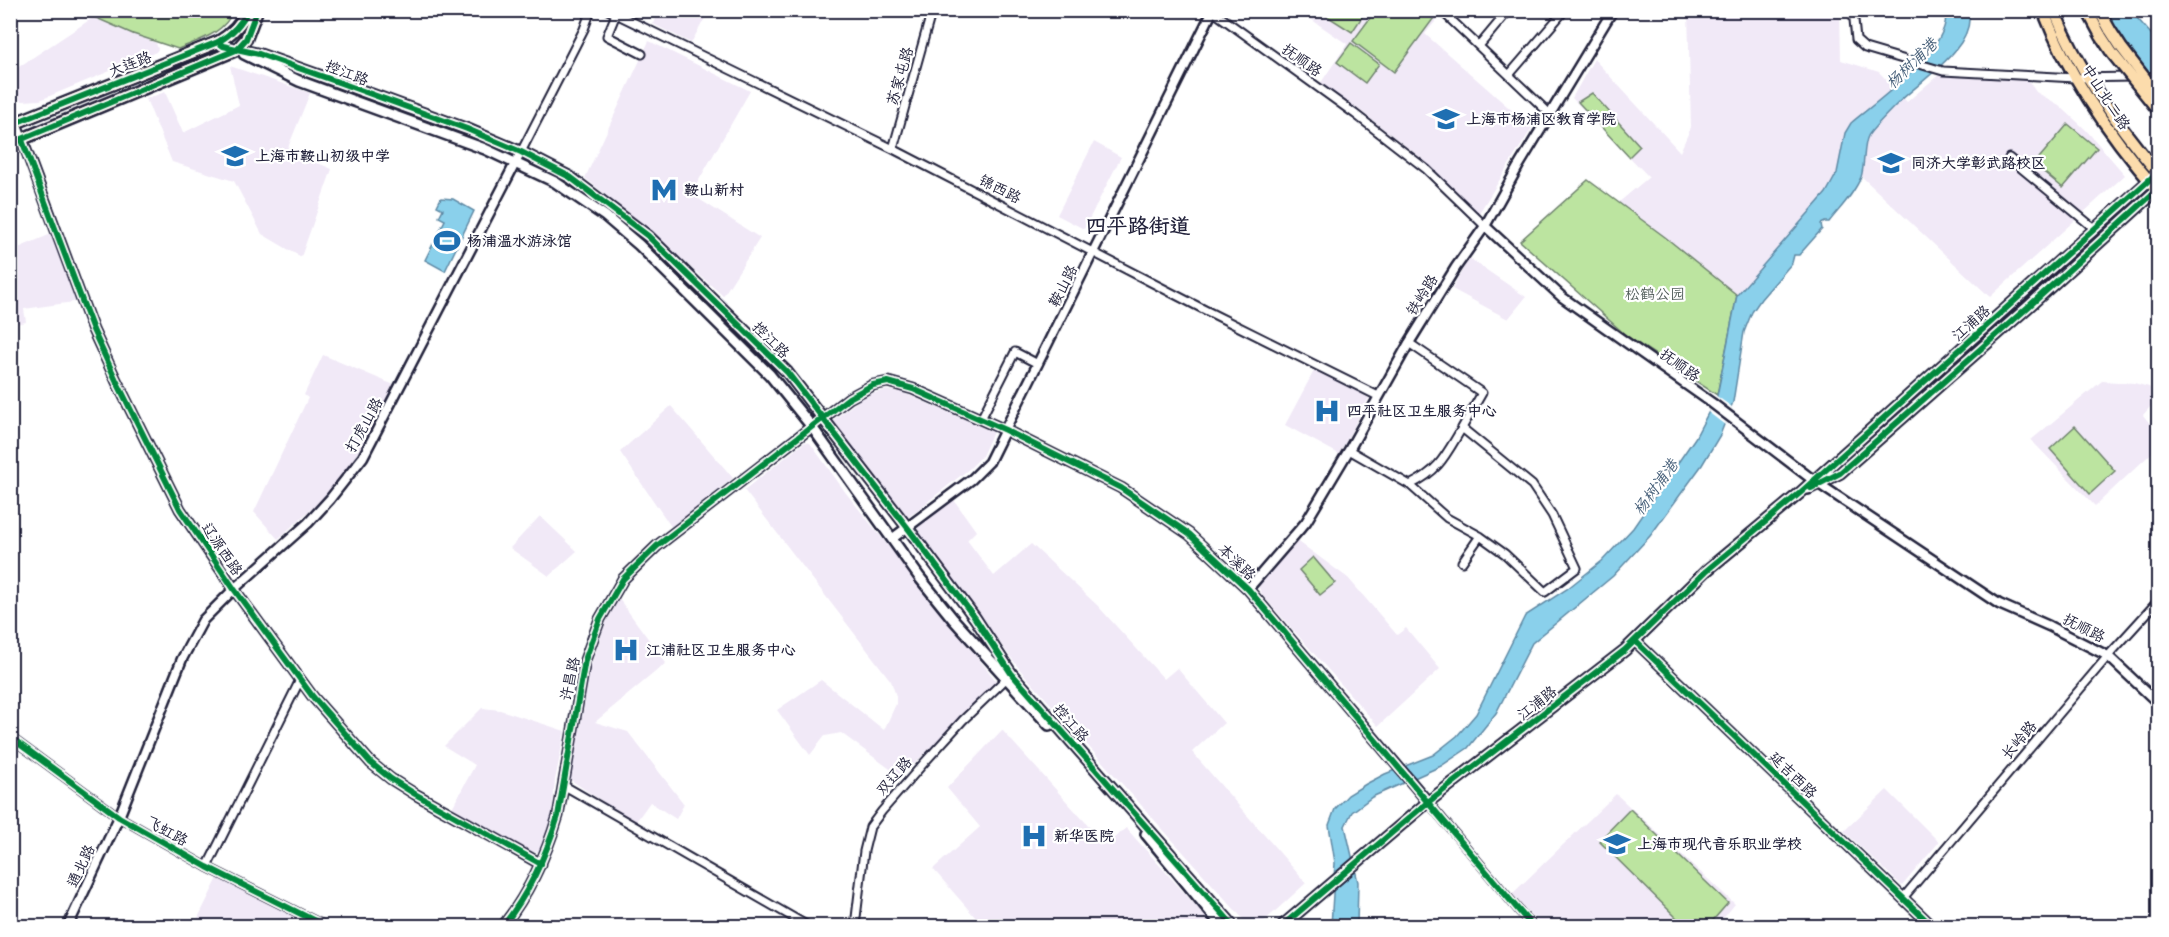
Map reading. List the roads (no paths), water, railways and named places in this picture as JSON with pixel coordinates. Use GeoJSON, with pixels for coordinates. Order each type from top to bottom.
{"type":"FeatureCollection","features":[{"type":"Feature","properties":{"kind":"main road","name":"大连路"},"geometry":{"type":"LineString","coordinates":[[14,124],[218,42],[234,32],[242,23],[248,10]]}},
{"type":"Feature","properties":{"kind":"main road"},"geometry":{"type":"LineString","coordinates":[[236,50],[246,39],[257,10]]}},
{"type":"Feature","properties":{"kind":"main road","name":"中山北二路"},"geometry":{"type":"LineString","coordinates":[[2043,10],[2065,62],[2096,113],[2155,175]]}},
{"type":"Feature","properties":{"kind":"main road","name":"中山北二路"},"geometry":{"type":"LineString","coordinates":[[2054,10],[2075,56],[2111,115],[2155,175],[2158,190]]}},
{"type":"Feature","properties":{"kind":"main road"},"geometry":{"type":"LineString","coordinates":[[2087,10],[2112,53],[2158,110]]}},
{"type":"Feature","properties":{"kind":"main road"},"geometry":{"type":"LineString","coordinates":[[2099,10],[2121,47],[2158,95]]}},
{"type":"Feature","properties":{"kind":"main road","name":"控江路"},"geometry":{"type":"LineString","coordinates":[[218,42],[223,46],[259,54],[330,79],[467,129],[521,152],[570,177],[648,236],[724,303],[787,372],[975,618],[1009,676],[1082,759],[1222,927]]}},
{"type":"Feature","properties":{"kind":"main road","name":"大连路"},"geometry":{"type":"LineString","coordinates":[[10,144],[236,50]]}},
{"type":"Feature","properties":{"kind":"main road","name":"控江路"},"geometry":{"type":"LineString","coordinates":[[236,50],[299,81],[485,149],[555,182],[605,216],[639,245],[770,375],[812,427],[920,578],[953,619],[1009,676],[1223,914],[1230,922],[1230,927]]}},
{"type":"Feature","properties":{"kind":"main road","name":"江浦路"},"geometry":{"type":"LineString","coordinates":[[1282,927],[1428,802],[1635,641],[1706,571],[1800,492],[1817,481],[2155,175]]}},
{"type":"Feature","properties":{"kind":"main road","name":"江浦路"},"geometry":{"type":"LineString","coordinates":[[1817,481],[1838,475],[2158,190]]}},
{"type":"Feature","properties":{"kind":"street","name":"打虎山路"},"geometry":{"type":"LineString","coordinates":[[118,818],[182,659],[203,620],[308,523],[363,457],[516,165],[584,29],[591,10]]}},
{"type":"Feature","properties":{"kind":"street","name":"锦西路"},"geometry":{"type":"LineString","coordinates":[[609,10],[893,149],[1281,344],[1378,396]]}},
{"type":"Feature","properties":{"kind":"street","name":"苏家屯路"},"geometry":{"type":"LineString","coordinates":[[893,149],[932,10]]}},
{"type":"Feature","properties":{"kind":"street"},"geometry":{"type":"LineString","coordinates":[[1479,46],[1509,10]]}},
{"type":"Feature","properties":{"kind":"street"},"geometry":{"type":"LineString","coordinates":[[1509,75],[1565,10]]}},
{"type":"Feature","properties":{"kind":"street","name":"铁岭路"},"geometry":{"type":"LineString","coordinates":[[1248,589],[1306,522],[1409,343],[1456,267],[1485,226],[1614,10]]}},
{"type":"Feature","properties":{"kind":"street"},"geometry":{"type":"LineString","coordinates":[[1853,10],[1855,36],[1865,48],[1943,71],[2075,78],[2158,76]]}},
{"type":"Feature","properties":{"kind":"street","name":"抚顺路"},"geometry":{"type":"LineString","coordinates":[[1212,11],[1259,46],[1357,111],[1426,169],[1556,292],[1817,481],[1998,604],[2049,626],[2108,656],[2158,703]]}},
{"type":"Feature","properties":{"kind":"street","name":"鞍山路"},"geometry":{"type":"LineString","coordinates":[[893,538],[972,479],[989,462],[1212,11]]}},
{"type":"Feature","properties":{"kind":"street"},"geometry":{"type":"LineString","coordinates":[[616,14],[607,36],[642,54]]}},
{"type":"Feature","properties":{"kind":"street"},"geometry":{"type":"LineString","coordinates":[[1445,14],[1550,114]]}},
{"type":"Feature","properties":{"kind":"street","name":"辽源西路"},"geometry":{"type":"LineString","coordinates":[[10,112],[93,330],[116,380],[180,509],[234,589],[300,680],[364,755],[391,779],[541,864]]}},
{"type":"Feature","properties":{"kind":"street"},"geometry":{"type":"LineString","coordinates":[[2009,158],[2095,229]]}},
{"type":"Feature","properties":{"kind":"street"},"geometry":{"type":"LineString","coordinates":[[1409,343],[1482,393],[1435,469],[1429,476],[1410,485]]}},
{"type":"Feature","properties":{"kind":"street"},"geometry":{"type":"LineString","coordinates":[[981,419],[1015,352],[1038,364]]}},
{"type":"Feature","properties":{"kind":"street","name":"本溪路"},"geometry":{"type":"LineString","coordinates":[[823,418],[861,390],[888,382],[913,389],[1005,430],[1121,488],[1189,534],[1248,589],[1532,927]]}},
{"type":"Feature","properties":{"kind":"street","name":"许昌路"},"geometry":{"type":"LineString","coordinates":[[503,927],[524,897],[541,864],[558,816],[585,660],[600,619],[623,579],[657,546],[823,418]]}},
{"type":"Feature","properties":{"kind":"street"},"geometry":{"type":"LineString","coordinates":[[1349,450],[1410,485],[1447,518],[1505,554],[1545,592],[1577,568],[1552,514],[1532,485],[1462,428]]}},
{"type":"Feature","properties":{"kind":"street"},"geometry":{"type":"LineString","coordinates":[[1462,562],[1480,537]]}},
{"type":"Feature","properties":{"kind":"street","name":"长岭路"},"geometry":{"type":"LineString","coordinates":[[1903,898],[2108,656],[2158,601]]}},
{"type":"Feature","properties":{"kind":"street","name":"延吉西路"},"geometry":{"type":"LineString","coordinates":[[1635,641],[1932,927]]}},
{"type":"Feature","properties":{"kind":"street","name":"双辽路"},"geometry":{"type":"LineString","coordinates":[[855,927],[864,851],[870,827],[963,720],[1009,676]]}},
{"type":"Feature","properties":{"kind":"street"},"geometry":{"type":"LineString","coordinates":[[207,867],[300,680]]}},
{"type":"Feature","properties":{"kind":"street","name":"飞虹路"},"geometry":{"type":"LineString","coordinates":[[10,737],[118,818],[207,867],[325,927]]}},
{"type":"Feature","properties":{"kind":"street"},"geometry":{"type":"LineString","coordinates":[[563,785],[808,927]]}},
{"type":"Feature","properties":{"kind":"street","name":"通北路"},"geometry":{"type":"LineString","coordinates":[[68,927],[118,818]]}},
{"type":"Feature","properties":{"kind":"water","name":"杨树浦港"},"geometry":{"type":"Polygon","coordinates":[[[1945,11],[1968,11],[1969,24],[1964,37],[1945,61],[1899,102],[1870,133],[1865,145],[1861,177],[1855,189],[1829,222],[1821,224],[1822,229],[1799,255],[1794,255],[1792,263],[1752,312],[1744,332],[1733,402],[1720,435],[1702,465],[1650,536],[1613,576],[1532,643],[1496,713],[1468,748],[1441,766],[1372,797],[1352,812],[1345,826],[1358,882],[1357,926],[1331,926],[1335,863],[1329,825],[1335,809],[1348,795],[1366,784],[1433,755],[1457,736],[1476,714],[1525,616],[1567,589],[1602,561],[1633,528],[1695,438],[1717,396],[1737,295],[1826,193],[1837,173],[1845,133],[1851,123],[1911,72],[1938,41],[1945,25],[1945,11]]]}},
{"type":"Feature","properties":{"kind":"water"},"geometry":{"type":"Polygon","coordinates":[[[2101,11],[2131,11],[2158,42],[2158,95],[2101,11]]]}},
{"type":"Feature","properties":{"kind":"water","name":"杨浦温水游泳馆"},"geometry":{"type":"Polygon","coordinates":[[[441,198],[453,199],[474,211],[445,271],[425,260],[445,220],[439,217],[443,209],[437,206],[441,198]]]}},
{"type":"Feature","properties":{"kind":"place","name":"上海市杨浦区教育学院"},"geometry":{"type":"Point","coordinates":[1446,119]}},
{"type":"Feature","properties":{"kind":"place","name":"上海市鞍山初级中学"},"geometry":{"type":"Point","coordinates":[235,156]}},
{"type":"Feature","properties":{"kind":"place","name":"同济大学彰武路校区"},"geometry":{"type":"Point","coordinates":[1891,163]}},
{"type":"Feature","properties":{"kind":"place","name":"鞍山新村"},"geometry":{"type":"Point","coordinates":[664,190]}},
{"type":"Feature","properties":{"kind":"place","name":"杨浦温水游泳馆"},"geometry":{"type":"Point","coordinates":[447,241]}},
{"type":"Feature","properties":{"kind":"place","name":"四平社区卫生服务中心"},"geometry":{"type":"Point","coordinates":[1327,411]}},
{"type":"Feature","properties":{"kind":"place","name":"江浦社区卫生服务中心"},"geometry":{"type":"Point","coordinates":[626,650]}},
{"type":"Feature","properties":{"kind":"place","name":"新华医院"},"geometry":{"type":"Point","coordinates":[1034,836]}},
{"type":"Feature","properties":{"kind":"place","name":"上海市现代音乐职业学校"},"geometry":{"type":"Point","coordinates":[1617,844]}},
{"type":"Feature","properties":{"kind":"district","name":"四平路街道"},"geometry":{"type":"Point","coordinates":[1138,226]}},
{"type":"Feature","properties":{"kind":"park label","name":"松鹤公园"},"geometry":{"type":"Point","coordinates":[1655,294]}}]}
